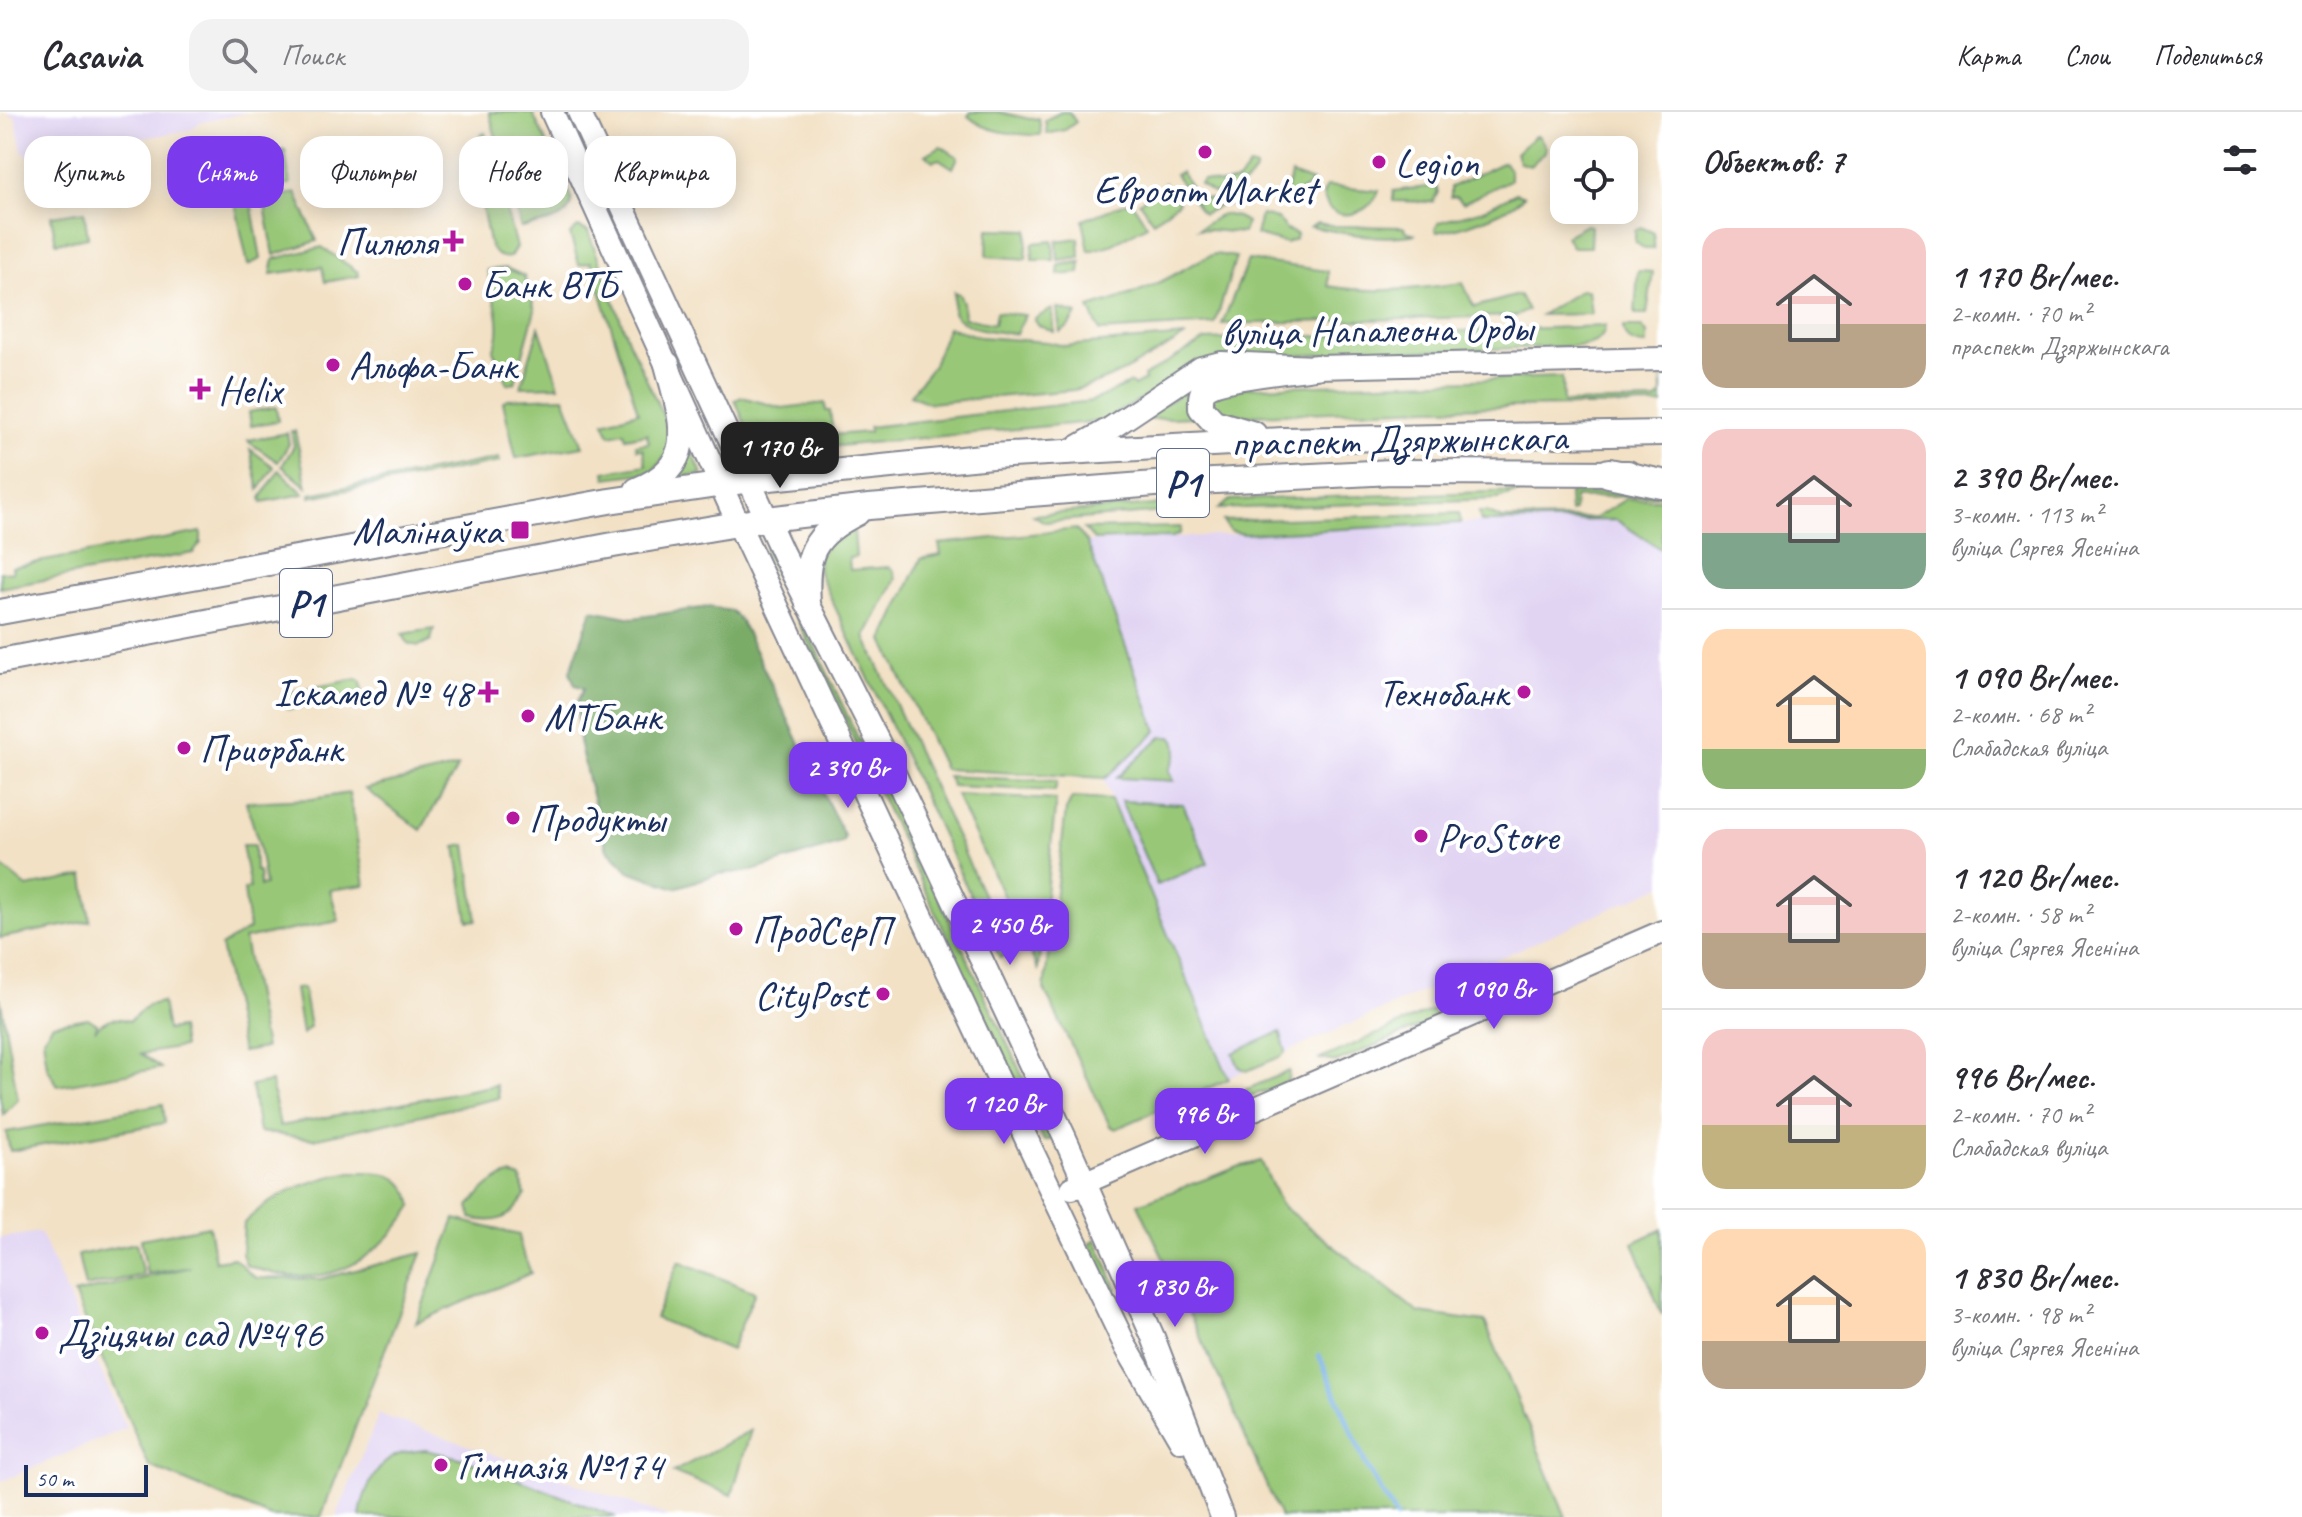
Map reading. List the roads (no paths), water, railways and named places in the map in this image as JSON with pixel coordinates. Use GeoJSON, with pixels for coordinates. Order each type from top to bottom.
{"type":"FeatureCollection","features":[{"type":"Feature","properties":{"kind":"highway"},"geometry":{"type":"LineString","coordinates":[[1609,473],[1662,484]]}},
{"type":"Feature","properties":{"kind":"main road"},"geometry":{"type":"LineString","coordinates":[[552,112],[739,525],[1126,1347],[1218,1507]]}},
{"type":"Feature","properties":{"kind":"main road"},"geometry":{"type":"LineString","coordinates":[[579,112],[767,519],[900,784],[1084,1183],[1153,1337],[1218,1507]]}},
{"type":"Feature","properties":{"kind":"main road","name":"вуліца Напалеона Орды"},"geometry":{"type":"LineString","coordinates":[[1069,452],[1201,368],[1221,363],[1316,367],[1662,359]]}},
{"type":"Feature","properties":{"kind":"main road"},"geometry":{"type":"LineString","coordinates":[[609,501],[655,483],[665,474],[682,445],[683,426],[667,364]]}},
{"type":"Feature","properties":{"kind":"main road"},"geometry":{"type":"LineString","coordinates":[[1283,440],[1229,429],[1214,422],[1201,408],[1202,393],[1206,387],[1221,381],[1316,367]]}},
{"type":"Feature","properties":{"kind":"main road","name":"праспект Дзяржынскага"},"geometry":{"type":"LineString","coordinates":[[0,612],[720,483],[992,456],[1283,440],[1662,433]]}},
{"type":"Feature","properties":{"kind":"main road","name":"праспект Дзяржынскага"},"geometry":{"type":"LineString","coordinates":[[0,661],[613,545],[767,519],[869,507],[1155,484],[1392,472],[1662,473]]}},
{"type":"Feature","properties":{"kind":"main road"},"geometry":{"type":"LineString","coordinates":[[808,604],[806,572],[817,541],[835,525],[869,507]]}},
{"type":"Feature","properties":{"kind":"main road"},"geometry":{"type":"LineString","coordinates":[[1054,1195],[1662,932]]}},
{"type":"Feature","properties":{"kind":"waterway","name":"Малінаўка"},"geometry":{"type":"LineString","coordinates":[[1319,1355],[1366,1465],[1396,1517]]}},
{"type":"Feature","properties":{"kind":"place","name":"Евроопт Market"},"geometry":{"type":"Point","coordinates":[1205,152]}},
{"type":"Feature","properties":{"kind":"place","name":"Legion"},"geometry":{"type":"Point","coordinates":[1379,162]}},
{"type":"Feature","properties":{"kind":"place","name":"Пилюля"},"geometry":{"type":"Point","coordinates":[453,241]}},
{"type":"Feature","properties":{"kind":"place","name":"Банк ВТБ"},"geometry":{"type":"Point","coordinates":[465,284]}},
{"type":"Feature","properties":{"kind":"place","name":"Альфа-Банк"},"geometry":{"type":"Point","coordinates":[333,365]}},
{"type":"Feature","properties":{"kind":"place","name":"Helix"},"geometry":{"type":"Point","coordinates":[200,389]}},
{"type":"Feature","properties":{"kind":"place","name":"Малінаўка"},"geometry":{"type":"Point","coordinates":[520,530]}},
{"type":"Feature","properties":{"kind":"place","name":"Іскамед № 48"},"geometry":{"type":"Point","coordinates":[488,692]}},
{"type":"Feature","properties":{"kind":"place","name":"Технобанк"},"geometry":{"type":"Point","coordinates":[1524,692]}},
{"type":"Feature","properties":{"kind":"place","name":"МТБанк"},"geometry":{"type":"Point","coordinates":[528,716]}},
{"type":"Feature","properties":{"kind":"place","name":"Приорбанк"},"geometry":{"type":"Point","coordinates":[184,748]}},
{"type":"Feature","properties":{"kind":"place","name":"Продукты"},"geometry":{"type":"Point","coordinates":[513,818]}},
{"type":"Feature","properties":{"kind":"place","name":"ProStore"},"geometry":{"type":"Point","coordinates":[1421,836]}},
{"type":"Feature","properties":{"kind":"place","name":"ПродСерП"},"geometry":{"type":"Point","coordinates":[736,929]}},
{"type":"Feature","properties":{"kind":"place","name":"CityPost"},"geometry":{"type":"Point","coordinates":[883,994]}},
{"type":"Feature","properties":{"kind":"place","name":"Дзіцячы сад №496"},"geometry":{"type":"Point","coordinates":[42,1333]}},
{"type":"Feature","properties":{"kind":"place","name":"Гімназія №174"},"geometry":{"type":"Point","coordinates":[441,1465]}}]}
